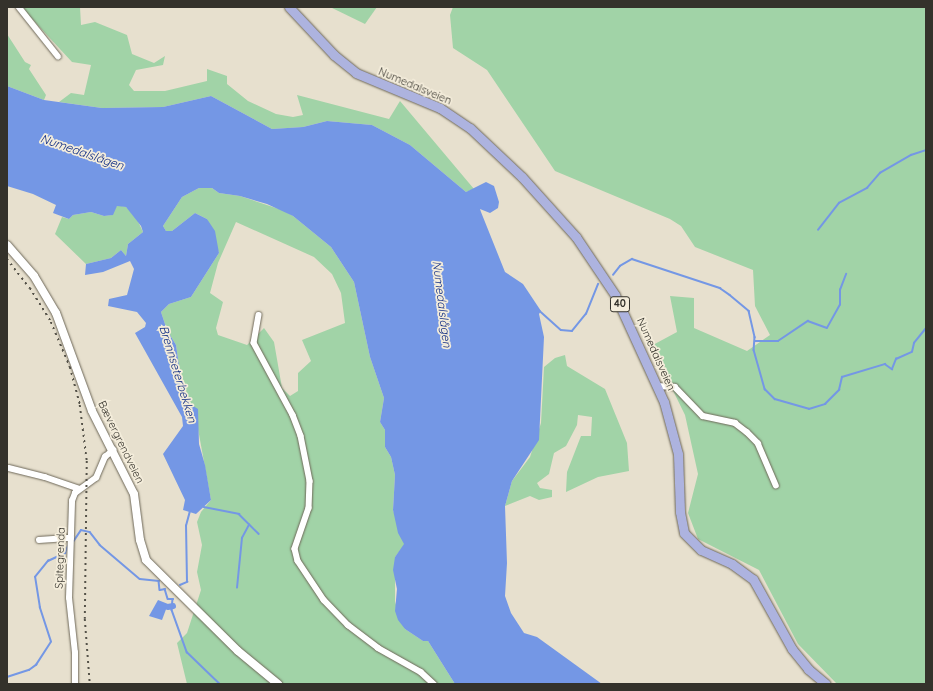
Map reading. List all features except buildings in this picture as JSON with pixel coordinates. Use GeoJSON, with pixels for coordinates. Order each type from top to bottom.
{"type":"FeatureCollection","features":[{"type":"Feature","properties":{"kind":"main road","name":"Numedalsveien"},"geometry":{"type":"LineString","coordinates":[[289,7],[348,68],[378,84],[447,111],[479,136],[522,177],[576,237],[604,276],[633,332],[658,386],[677,444],[680,512],[684,533],[701,550],[732,564],[753,580],[792,649],[808,669],[826,684]]}},
{"type":"Feature","properties":{"kind":"main road","name":"Bævergrendveien"},"geometry":{"type":"LineString","coordinates":[[7,245],[34,276],[49,300],[63,329],[92,411],[134,494],[141,548],[149,565],[250,662],[278,684]]}},
{"type":"Feature","properties":{"kind":"street"},"geometry":{"type":"LineString","coordinates":[[19,7],[58,56]]}},
{"type":"Feature","properties":{"kind":"street"},"geometry":{"type":"LineString","coordinates":[[259,315],[254,343],[293,415],[301,436],[310,481],[309,508],[295,549],[298,561],[324,600],[348,625],[378,648],[421,672],[434,684]]}},
{"type":"Feature","properties":{"kind":"street"},"geometry":{"type":"LineString","coordinates":[[658,386],[675,387],[703,416],[735,423],[747,432],[758,443],[776,485]]}},
{"type":"Feature","properties":{"kind":"street"},"geometry":{"type":"LineString","coordinates":[[9,468],[45,477],[79,490],[96,478],[105,456],[113,450]]}},
{"type":"Feature","properties":{"kind":"street","name":"Spitegrenda"},"geometry":{"type":"LineString","coordinates":[[75,684],[75,653],[68,598],[72,501],[79,490]]}},
{"type":"Feature","properties":{"kind":"street"},"geometry":{"type":"LineString","coordinates":[[39,540],[71,538]]}},
{"type":"Feature","properties":{"kind":"green space"},"geometry":{"type":"Polygon","coordinates":[[[21,7],[80,7],[81,25],[95,22],[127,35],[132,54],[154,63],[165,56],[163,65],[136,70],[129,85],[134,91],[165,91],[207,81],[207,69],[227,76],[227,84],[248,101],[276,114],[293,117],[303,115],[297,95],[389,119],[400,101],[474,189],[466,192],[410,145],[372,125],[327,121],[303,127],[272,129],[211,96],[163,107],[102,108],[59,102],[71,93],[84,95],[91,65],[72,62],[21,7]]]}},
{"type":"Feature","properties":{"kind":"green space"},"geometry":{"type":"Polygon","coordinates":[[[330,7],[377,7],[365,24],[330,7]]]}},
{"type":"Feature","properties":{"kind":"green space"},"geometry":{"type":"Polygon","coordinates":[[[453,7],[926,7],[926,684],[837,684],[798,644],[759,570],[698,539],[688,513],[698,474],[685,415],[651,346],[677,332],[670,296],[694,298],[694,328],[747,351],[770,335],[755,306],[753,270],[695,247],[681,226],[670,219],[555,171],[487,70],[453,48],[450,15],[453,7]]]}},
{"type":"Feature","properties":{"kind":"green space"},"geometry":{"type":"Polygon","coordinates":[[[7,34],[25,62],[31,65],[29,69],[46,95],[44,100],[7,86],[7,34]]]}},
{"type":"Feature","properties":{"kind":"green space"},"geometry":{"type":"Polygon","coordinates":[[[199,188],[212,188],[219,193],[240,196],[282,210],[293,216],[331,247],[354,282],[370,357],[384,398],[380,422],[385,430],[385,447],[391,457],[395,475],[393,510],[405,544],[395,557],[395,602],[405,629],[423,641],[428,641],[455,684],[187,684],[177,643],[187,633],[201,590],[197,572],[202,545],[197,522],[201,512],[211,500],[198,429],[190,404],[183,393],[176,345],[167,330],[161,312],[169,304],[191,297],[219,253],[207,219],[195,213],[172,231],[166,231],[163,226],[182,197],[199,188]],[[236,222],[218,263],[210,293],[223,302],[216,328],[218,335],[247,345],[264,328],[274,342],[282,388],[290,396],[298,391],[298,373],[311,361],[302,340],[345,323],[341,293],[332,274],[314,257],[236,222]]]}},
{"type":"Feature","properties":{"kind":"green space"},"geometry":{"type":"Polygon","coordinates":[[[117,205],[126,207],[135,215],[143,232],[128,244],[126,256],[121,250],[111,258],[86,264],[55,234],[62,217],[69,219],[73,215],[91,212],[104,216],[112,215],[117,205]]]}},
{"type":"Feature","properties":{"kind":"green space"},"geometry":{"type":"Polygon","coordinates":[[[565,355],[567,366],[605,389],[627,443],[629,471],[598,477],[566,492],[567,472],[581,436],[591,436],[592,417],[578,415],[577,425],[566,446],[554,453],[549,474],[537,483],[540,488],[552,490],[552,497],[539,500],[530,496],[505,506],[512,481],[530,457],[541,423],[544,367],[555,358],[565,355]]]}},
{"type":"Feature","properties":{"kind":"water","name":"Numedalslågen"},"geometry":{"type":"Polygon","coordinates":[[[7,86],[44,100],[102,108],[163,107],[211,96],[272,129],[303,127],[327,121],[372,125],[410,145],[466,192],[486,182],[494,186],[499,202],[498,208],[490,213],[480,209],[505,272],[523,284],[541,311],[539,314],[544,337],[539,440],[512,481],[505,506],[507,563],[505,596],[511,613],[524,633],[537,637],[602,684],[455,684],[428,641],[423,641],[405,629],[398,620],[395,611],[397,589],[393,570],[395,557],[404,544],[398,533],[393,510],[395,475],[391,457],[385,447],[385,430],[380,422],[384,398],[370,357],[354,282],[331,247],[293,216],[267,204],[240,196],[219,193],[212,188],[199,188],[182,197],[163,226],[166,231],[172,231],[195,213],[207,219],[215,231],[219,253],[191,297],[169,304],[161,312],[167,330],[176,345],[183,393],[190,404],[198,409],[199,444],[205,465],[211,500],[196,514],[183,510],[185,500],[163,454],[183,426],[182,417],[135,333],[145,327],[146,323],[137,312],[108,306],[109,299],[127,295],[134,269],[130,261],[103,272],[85,275],[86,264],[111,258],[121,250],[126,256],[128,244],[143,232],[141,226],[126,207],[117,206],[113,215],[104,216],[91,212],[73,215],[69,219],[53,213],[56,205],[33,194],[7,186],[7,86]]]}},
{"type":"Feature","properties":{"kind":"water"},"geometry":{"type":"Polygon","coordinates":[[[158,600],[168,604],[162,620],[149,616],[158,600]]]}},
{"type":"Feature","properties":{"kind":"waterway"},"geometry":{"type":"LineString","coordinates":[[818,230],[839,203],[867,188],[880,173],[911,155],[926,150]]}},
{"type":"Feature","properties":{"kind":"waterway"},"geometry":{"type":"LineString","coordinates":[[613,275],[620,266],[632,259],[720,288],[749,311],[755,337],[754,350],[765,389],[775,399],[809,409],[825,404],[839,390],[842,377],[885,364],[892,369],[896,359],[912,352],[914,343],[926,328]]}},
{"type":"Feature","properties":{"kind":"waterway"},"geometry":{"type":"LineString","coordinates":[[755,341],[778,341],[808,321],[827,328],[840,305],[840,290],[846,274]]}},
{"type":"Feature","properties":{"kind":"waterway"},"geometry":{"type":"LineString","coordinates":[[540,311],[561,330],[572,331],[586,314],[598,284]]}},
{"type":"Feature","properties":{"kind":"waterway"},"geometry":{"type":"LineString","coordinates":[[204,507],[239,514],[259,534]]}},
{"type":"Feature","properties":{"kind":"waterway","name":"Brennseterbekken"},"geometry":{"type":"LineString","coordinates":[[180,585],[187,582],[186,526],[190,511]]}},
{"type":"Feature","properties":{"kind":"waterway"},"geometry":{"type":"LineString","coordinates":[[237,588],[242,538],[249,525]]}},
{"type":"Feature","properties":{"kind":"waterway"},"geometry":{"type":"LineString","coordinates":[[73,542],[81,530],[90,532],[100,545],[140,579],[159,581],[160,590],[165,589],[168,599],[173,599],[172,610],[187,652],[220,684]]}},
{"type":"Feature","properties":{"kind":"waterway"},"geometry":{"type":"LineString","coordinates":[[7,677],[29,670],[36,665],[51,642],[40,608],[35,577],[48,561],[65,553],[68,546]]}},
{"type":"Feature","properties":{"kind":"waterway","name":"Brennseterbekken"},"geometry":{"type":"LineString","coordinates":[[168,607],[173,606]]}},
{"type":"Feature","properties":{"kind":"railway"},"geometry":{"type":"LineString","coordinates":[[7,259],[30,288],[51,322],[70,367],[80,405],[87,461],[85,619],[90,684]]}}]}
